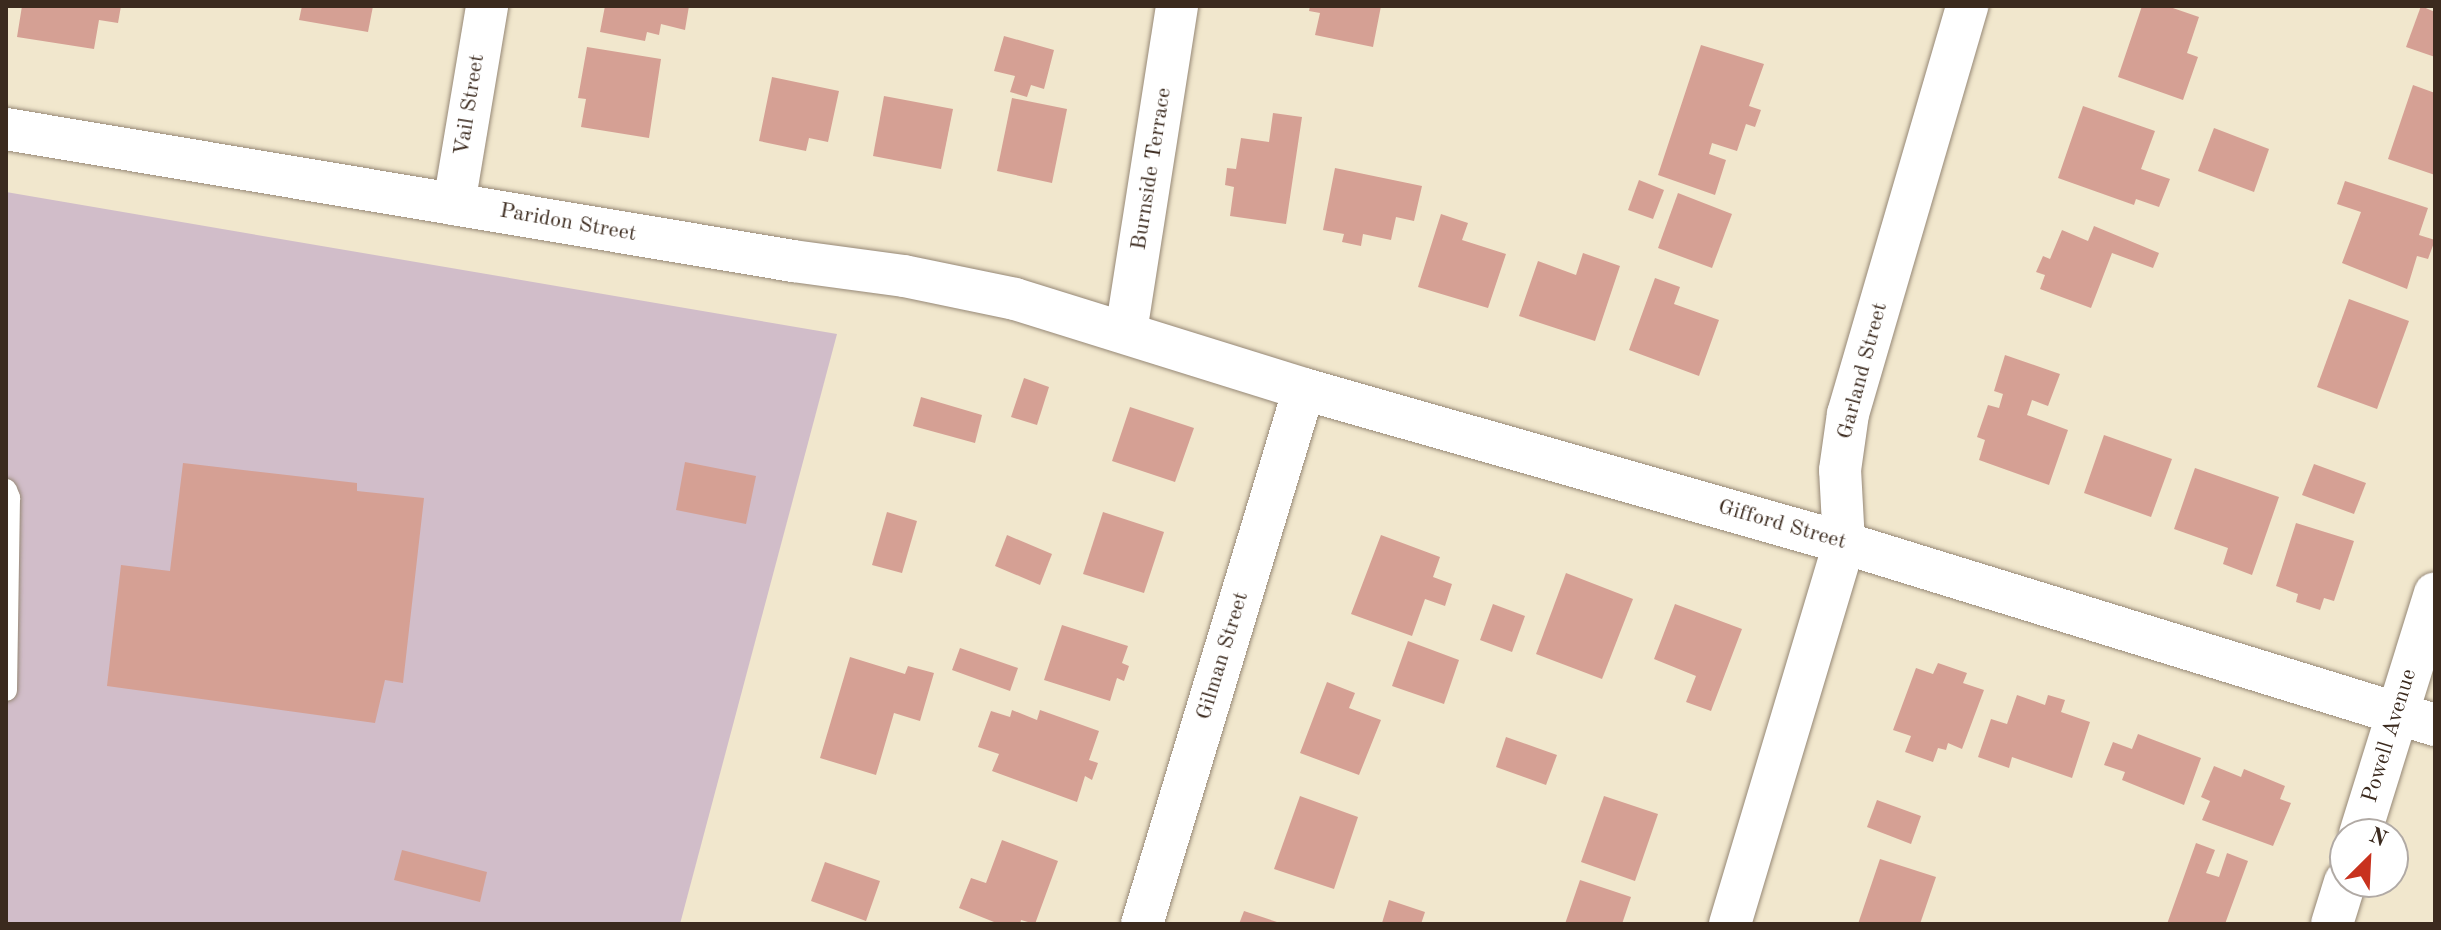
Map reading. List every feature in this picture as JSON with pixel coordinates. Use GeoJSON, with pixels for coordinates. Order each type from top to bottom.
{"type":"FeatureCollection","features":[{"type":"Feature","properties":{"kind":"street","name":"Vail Street"},"geometry":{"type":"LineString","coordinates":[[454,204],[487,6]]}},
{"type":"Feature","properties":{"kind":"street","name":"Burnside Terrace"},"geometry":{"type":"LineString","coordinates":[[1126,332],[1177,6]]}},
{"type":"Feature","properties":{"kind":"street","name":"Garland Street"},"geometry":{"type":"LineString","coordinates":[[1730,924],[1844,543],[1840,470],[1848,414],[1967,6]]}},
{"type":"Feature","properties":{"kind":"street","name":"Paridon Street"},"geometry":{"type":"LineString","coordinates":[[6,129],[944,283],[1015,299],[1126,332]]}},
{"type":"Feature","properties":{"kind":"street","name":"Gifford Street"},"geometry":{"type":"LineString","coordinates":[[1126,332],[1304,389],[1844,543],[2416,719]]}},
{"type":"Feature","properties":{"kind":"street","name":"Gilman Street"},"geometry":{"type":"LineString","coordinates":[[1142,924],[1304,389]]}},
{"type":"Feature","properties":{"kind":"street","name":"Powell Avenue"},"geometry":{"type":"LineString","coordinates":[[2368,818],[2416,719],[2435,593]]}},
{"type":"Feature","properties":{"kind":"street"},"geometry":{"type":"LineString","coordinates":[[2332,924],[2340,898]]}},
{"type":"Feature","properties":{"kind":"lane"},"geometry":{"type":"LineString","coordinates":[[6,490],[9,498],[6,690]]}},
{"type":"Feature","properties":{"kind":"shaded area"},"geometry":{"type":"Polygon","coordinates":[[[6,192],[837,334],[680,924],[6,924],[6,192]]]}},
{"type":"Feature","properties":{"kind":"building"},"geometry":{"type":"Polygon","coordinates":[[[22,6],[121,6],[118,23],[99,20],[94,49],[17,37],[22,6]]]}},
{"type":"Feature","properties":{"kind":"building"},"geometry":{"type":"Polygon","coordinates":[[[302,6],[373,6],[368,32],[299,20],[302,6]]]}},
{"type":"Feature","properties":{"kind":"building"},"geometry":{"type":"Polygon","coordinates":[[[605,6],[689,6],[685,30],[661,24],[659,35],[647,32],[645,41],[600,32],[605,6]]]}},
{"type":"Feature","properties":{"kind":"building"},"geometry":{"type":"Polygon","coordinates":[[[1310,6],[1381,6],[1373,47],[1315,35],[1320,13],[1309,11],[1310,6]]]}},
{"type":"Feature","properties":{"kind":"building"},"geometry":{"type":"Polygon","coordinates":[[[2142,6],[2167,6],[2199,17],[2187,53],[2198,57],[2183,100],[2118,77],[2142,6]]]}},
{"type":"Feature","properties":{"kind":"building"},"geometry":{"type":"Polygon","coordinates":[[[2421,6],[2435,12],[2435,57],[2406,47],[2421,6]]]}},
{"type":"Feature","properties":{"kind":"building"},"geometry":{"type":"Polygon","coordinates":[[[1004,36],[1054,50],[1044,89],[1031,85],[1027,97],[1010,92],[1015,76],[994,71],[1004,36]]]}},
{"type":"Feature","properties":{"kind":"building"},"geometry":{"type":"Polygon","coordinates":[[[1701,45],[1764,64],[1749,106],[1761,110],[1755,127],[1746,124],[1737,151],[1712,143],[1709,154],[1726,160],[1715,195],[1658,175],[1701,45]]]}},
{"type":"Feature","properties":{"kind":"building"},"geometry":{"type":"Polygon","coordinates":[[[587,47],[661,59],[649,138],[581,127],[586,99],[578,98],[587,47]]]}},
{"type":"Feature","properties":{"kind":"building"},"geometry":{"type":"Polygon","coordinates":[[[772,77],[839,91],[828,142],[809,138],[806,151],[759,141],[772,77]]]}},
{"type":"Feature","properties":{"kind":"building"},"geometry":{"type":"Polygon","coordinates":[[[2413,85],[2435,93],[2435,175],[2388,159],[2413,85]]]}},
{"type":"Feature","properties":{"kind":"building"},"geometry":{"type":"Polygon","coordinates":[[[884,96],[953,109],[941,169],[873,156],[884,96]]]}},
{"type":"Feature","properties":{"kind":"building"},"geometry":{"type":"Polygon","coordinates":[[[1012,98],[1067,109],[1052,183],[997,171],[1012,98]]]}},
{"type":"Feature","properties":{"kind":"building"},"geometry":{"type":"Polygon","coordinates":[[[2083,106],[2155,131],[2141,169],[2170,179],[2159,207],[2136,199],[2134,205],[2058,178],[2083,106]]]}},
{"type":"Feature","properties":{"kind":"building"},"geometry":{"type":"Polygon","coordinates":[[[1273,113],[1302,117],[1286,224],[1230,216],[1234,187],[1225,185],[1227,168],[1236,169],[1241,138],[1269,142],[1273,113]]]}},
{"type":"Feature","properties":{"kind":"building"},"geometry":{"type":"Polygon","coordinates":[[[2214,128],[2269,149],[2254,192],[2198,171],[2214,128]]]}},
{"type":"Feature","properties":{"kind":"building"},"geometry":{"type":"Polygon","coordinates":[[[1335,168],[1422,186],[1414,221],[1396,217],[1391,240],[1363,234],[1361,246],[1342,242],[1344,234],[1323,230],[1335,168]]]}},
{"type":"Feature","properties":{"kind":"building"},"geometry":{"type":"Polygon","coordinates":[[[1639,180],[1664,190],[1653,219],[1628,210],[1639,180]]]}},
{"type":"Feature","properties":{"kind":"building"},"geometry":{"type":"Polygon","coordinates":[[[2345,181],[2428,208],[2419,235],[2435,240],[2428,259],[2417,256],[2407,289],[2342,263],[2361,212],[2337,204],[2345,181]]]}},
{"type":"Feature","properties":{"kind":"building"},"geometry":{"type":"Polygon","coordinates":[[[1678,193],[1732,214],[1712,268],[1658,248],[1678,193]]]}},
{"type":"Feature","properties":{"kind":"building"},"geometry":{"type":"Polygon","coordinates":[[[1441,214],[1468,223],[1462,240],[1506,254],[1488,308],[1418,287],[1441,214]]]}},
{"type":"Feature","properties":{"kind":"building"},"geometry":{"type":"Polygon","coordinates":[[[2094,226],[2159,253],[2153,268],[2112,253],[2091,308],[2040,289],[2045,275],[2036,272],[2043,256],[2050,259],[2062,230],[2088,241],[2094,226]]]}},
{"type":"Feature","properties":{"kind":"building"},"geometry":{"type":"Polygon","coordinates":[[[1583,253],[1620,266],[1595,341],[1519,316],[1538,261],[1576,275],[1583,253]]]}},
{"type":"Feature","properties":{"kind":"building"},"geometry":{"type":"Polygon","coordinates":[[[1655,278],[1680,287],[1674,304],[1719,320],[1699,376],[1629,350],[1655,278]]]}},
{"type":"Feature","properties":{"kind":"building"},"geometry":{"type":"Polygon","coordinates":[[[2349,299],[2409,321],[2377,409],[2317,387],[2349,299]]]}},
{"type":"Feature","properties":{"kind":"building"},"geometry":{"type":"Polygon","coordinates":[[[2005,355],[2060,374],[2048,406],[2032,400],[2027,415],[2068,430],[2049,485],[1979,460],[1985,440],[1977,437],[1988,405],[1999,408],[2003,394],[1994,391],[2005,355]]]}},
{"type":"Feature","properties":{"kind":"building"},"geometry":{"type":"Polygon","coordinates":[[[1024,378],[1049,387],[1037,425],[1011,417],[1024,378]]]}},
{"type":"Feature","properties":{"kind":"building"},"geometry":{"type":"Polygon","coordinates":[[[921,397],[982,415],[975,443],[913,426],[921,397]]]}},
{"type":"Feature","properties":{"kind":"building"},"geometry":{"type":"Polygon","coordinates":[[[1130,407],[1194,428],[1175,482],[1112,461],[1130,407]]]}},
{"type":"Feature","properties":{"kind":"building"},"geometry":{"type":"Polygon","coordinates":[[[2104,435],[2172,459],[2151,517],[2084,493],[2104,435]]]}},
{"type":"Feature","properties":{"kind":"building"},"geometry":{"type":"Polygon","coordinates":[[[685,462],[756,476],[746,524],[676,510],[685,462]]]}},
{"type":"Feature","properties":{"kind":"building"},"geometry":{"type":"Polygon","coordinates":[[[183,463],[357,483],[357,491],[424,498],[403,683],[385,680],[375,723],[107,686],[121,565],[170,571],[183,463]]]}},
{"type":"Feature","properties":{"kind":"building"},"geometry":{"type":"Polygon","coordinates":[[[2314,464],[2366,483],[2354,514],[2302,495],[2314,464]]]}},
{"type":"Feature","properties":{"kind":"building"},"geometry":{"type":"Polygon","coordinates":[[[2195,468],[2279,497],[2252,575],[2223,564],[2228,548],[2174,529],[2195,468]]]}},
{"type":"Feature","properties":{"kind":"building"},"geometry":{"type":"Polygon","coordinates":[[[887,512],[917,521],[902,573],[872,565],[887,512]]]}},
{"type":"Feature","properties":{"kind":"building"},"geometry":{"type":"Polygon","coordinates":[[[1103,512],[1164,532],[1144,593],[1083,574],[1103,512]]]}},
{"type":"Feature","properties":{"kind":"building"},"geometry":{"type":"Polygon","coordinates":[[[2296,523],[2354,541],[2334,601],[2324,598],[2320,610],[2296,602],[2298,594],[2276,586],[2296,523]]]}},
{"type":"Feature","properties":{"kind":"building"},"geometry":{"type":"Polygon","coordinates":[[[1007,535],[1052,554],[1040,585],[995,566],[1007,535]]]}},
{"type":"Feature","properties":{"kind":"building"},"geometry":{"type":"Polygon","coordinates":[[[1381,535],[1440,557],[1433,577],[1452,584],[1445,606],[1425,599],[1412,636],[1351,614],[1381,535]]]}},
{"type":"Feature","properties":{"kind":"building"},"geometry":{"type":"Polygon","coordinates":[[[1566,573],[1633,599],[1602,679],[1536,654],[1566,573]]]}},
{"type":"Feature","properties":{"kind":"building"},"geometry":{"type":"Polygon","coordinates":[[[1493,604],[1525,616],[1512,652],[1480,640],[1493,604]]]}},
{"type":"Feature","properties":{"kind":"building"},"geometry":{"type":"Polygon","coordinates":[[[1675,604],[1742,629],[1711,711],[1686,702],[1696,676],[1654,659],[1675,604]]]}},
{"type":"Feature","properties":{"kind":"building"},"geometry":{"type":"Polygon","coordinates":[[[1062,625],[1128,646],[1122,663],[1129,666],[1124,681],[1117,678],[1110,701],[1044,680],[1062,625]]]}},
{"type":"Feature","properties":{"kind":"building"},"geometry":{"type":"Polygon","coordinates":[[[1408,641],[1459,660],[1444,704],[1392,686],[1408,641]]]}},
{"type":"Feature","properties":{"kind":"building"},"geometry":{"type":"Polygon","coordinates":[[[960,648],[1018,668],[1010,691],[952,670],[960,648]]]}},
{"type":"Feature","properties":{"kind":"building"},"geometry":{"type":"Polygon","coordinates":[[[850,657],[905,674],[908,666],[934,673],[920,721],[894,713],[876,775],[820,758],[850,657]]]}},
{"type":"Feature","properties":{"kind":"building"},"geometry":{"type":"Polygon","coordinates":[[[1938,663],[1967,673],[1963,683],[1984,690],[1962,749],[1948,743],[1946,750],[1938,748],[1933,762],[1905,752],[1911,736],[1893,730],[1916,668],[1933,674],[1938,663]]]}},
{"type":"Feature","properties":{"kind":"building"},"geometry":{"type":"Polygon","coordinates":[[[1327,682],[1355,693],[1349,708],[1381,720],[1359,775],[1300,753],[1327,682]]]}},
{"type":"Feature","properties":{"kind":"building"},"geometry":{"type":"Polygon","coordinates":[[[2017,695],[2045,705],[2048,695],[2065,700],[2061,712],[2090,722],[2072,778],[2012,757],[2009,768],[1978,757],[1991,719],[2007,724],[2017,695]]]}},
{"type":"Feature","properties":{"kind":"building"},"geometry":{"type":"Polygon","coordinates":[[[1012,710],[1037,720],[1040,710],[1099,731],[1089,760],[1098,763],[1092,780],[1085,776],[1077,802],[992,771],[999,754],[978,747],[991,711],[1010,717],[1012,710]]]}},
{"type":"Feature","properties":{"kind":"building"},"geometry":{"type":"Polygon","coordinates":[[[2138,734],[2201,758],[2184,805],[2122,780],[2125,772],[2104,765],[2113,742],[2132,749],[2138,734]]]}},
{"type":"Feature","properties":{"kind":"building"},"geometry":{"type":"Polygon","coordinates":[[[1506,737],[1557,755],[1546,785],[1496,767],[1506,737]]]}},
{"type":"Feature","properties":{"kind":"building"},"geometry":{"type":"Polygon","coordinates":[[[2214,766],[2241,777],[2244,769],[2285,786],[2280,799],[2291,803],[2273,846],[2202,820],[2210,801],[2201,797],[2214,766]]]}},
{"type":"Feature","properties":{"kind":"building"},"geometry":{"type":"Polygon","coordinates":[[[1300,796],[1358,817],[1334,889],[1274,869],[1300,796]]]}},
{"type":"Feature","properties":{"kind":"building"},"geometry":{"type":"Polygon","coordinates":[[[1604,796],[1658,814],[1635,881],[1581,862],[1604,796]]]}},
{"type":"Feature","properties":{"kind":"building"},"geometry":{"type":"Polygon","coordinates":[[[1877,800],[1921,816],[1911,844],[1867,827],[1877,800]]]}},
{"type":"Feature","properties":{"kind":"building"},"geometry":{"type":"Polygon","coordinates":[[[1002,840],[1058,861],[1035,924],[1021,920],[1020,924],[999,924],[959,908],[971,878],[986,883],[1002,840]]]}},
{"type":"Feature","properties":{"kind":"building"},"geometry":{"type":"Polygon","coordinates":[[[2196,843],[2215,850],[2206,873],[2219,877],[2227,853],[2248,861],[2225,924],[2167,924],[2196,843]]]}},
{"type":"Feature","properties":{"kind":"building"},"geometry":{"type":"Polygon","coordinates":[[[402,850],[487,872],[480,902],[394,880],[402,850]]]}},
{"type":"Feature","properties":{"kind":"building"},"geometry":{"type":"Polygon","coordinates":[[[1880,859],[1936,877],[1920,924],[1858,924],[1880,859]]]}},
{"type":"Feature","properties":{"kind":"building"},"geometry":{"type":"Polygon","coordinates":[[[825,862],[880,881],[866,921],[811,901],[825,862]]]}},
{"type":"Feature","properties":{"kind":"building"},"geometry":{"type":"Polygon","coordinates":[[[1580,880],[1631,897],[1622,924],[1565,924],[1580,880]]]}},
{"type":"Feature","properties":{"kind":"building"},"geometry":{"type":"Polygon","coordinates":[[[1389,900],[1425,912],[1421,924],[1382,923],[1389,900]]]}},
{"type":"Feature","properties":{"kind":"building"},"geometry":{"type":"Polygon","coordinates":[[[1244,911],[1280,923],[1280,924],[1239,924],[1244,911]]]}}]}
